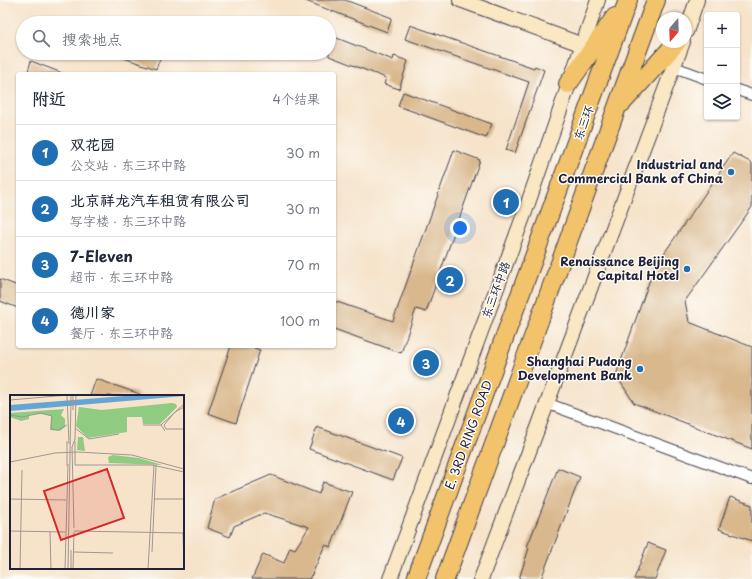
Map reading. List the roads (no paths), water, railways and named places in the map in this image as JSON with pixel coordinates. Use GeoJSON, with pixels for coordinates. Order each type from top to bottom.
{"type":"FeatureCollection","features":[{"type":"Feature","properties":{"kind":"highway"},"geometry":{"type":"LineString","coordinates":[[568,84],[628,0]]}},
{"type":"Feature","properties":{"kind":"highway","name":"东三环"},"geometry":{"type":"LineString","coordinates":[[523,291],[628,0]]}},
{"type":"Feature","properties":{"kind":"highway"},"geometry":{"type":"LineString","coordinates":[[445,579],[549,299],[656,0]]}},
{"type":"Feature","properties":{"kind":"highway"},"geometry":{"type":"LineString","coordinates":[[616,110],[672,48]]}},
{"type":"Feature","properties":{"kind":"highway","name":"E. 3RD RING ROAD"},"geometry":{"type":"LineString","coordinates":[[416,579],[523,291]]}},
{"type":"Feature","properties":{"kind":"street"},"geometry":{"type":"LineString","coordinates":[[460,0],[583,45]]}},
{"type":"Feature","properties":{"kind":"street","name":"东三环中路"},"geometry":{"type":"LineString","coordinates":[[390,579],[526,209],[598,0]]}},
{"type":"Feature","properties":{"kind":"street"},"geometry":{"type":"LineString","coordinates":[[692,15],[697,0]]}},
{"type":"Feature","properties":{"kind":"street"},"geometry":{"type":"LineString","coordinates":[[481,579],[681,48]]}},
{"type":"Feature","properties":{"kind":"street"},"geometry":{"type":"LineString","coordinates":[[674,67],[704,78]]}},
{"type":"Feature","properties":{"kind":"street"},"geometry":{"type":"LineString","coordinates":[[740,91],[752,95]]}},
{"type":"Feature","properties":{"kind":"street"},"geometry":{"type":"LineString","coordinates":[[546,403],[752,479]]}},
{"type":"Feature","properties":{"kind":"place","name":"Industrial and Commercial Bank of China"},"geometry":{"type":"Point","coordinates":[731,172]}},
{"type":"Feature","properties":{"kind":"place","name":"双花园"},"geometry":{"type":"Point","coordinates":[506,202]}},
{"type":"Feature","properties":{"kind":"place","name":"Renaissance Beijing Capital Hotel"},"geometry":{"type":"Point","coordinates":[687,269]}},
{"type":"Feature","properties":{"kind":"place","name":"北京祥龙汽车租赁有限公司"},"geometry":{"type":"Point","coordinates":[450,280]}},
{"type":"Feature","properties":{"kind":"place","name":"7-Eleven"},"geometry":{"type":"Point","coordinates":[426,363]}},
{"type":"Feature","properties":{"kind":"place","name":"Shanghai Pudong Development Bank"},"geometry":{"type":"Point","coordinates":[640,369]}},
{"type":"Feature","properties":{"kind":"place","name":"德川家"},"geometry":{"type":"Point","coordinates":[401,421]}}]}
